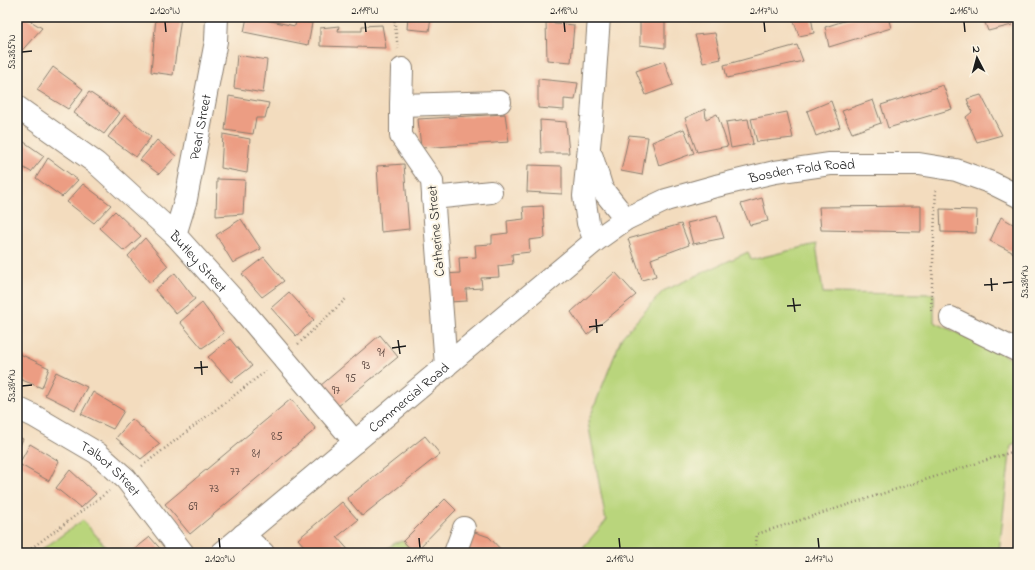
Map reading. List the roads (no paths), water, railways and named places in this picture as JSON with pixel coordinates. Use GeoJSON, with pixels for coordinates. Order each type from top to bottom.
{"type":"FeatureCollection","features":[{"type":"Feature","properties":{"kind":"street","name":"Pearl Street"},"geometry":{"type":"LineString","coordinates":[[175,235],[186,200],[215,48],[217,17]]}},
{"type":"Feature","properties":{"kind":"street"},"geometry":{"type":"LineString","coordinates":[[595,241],[588,223],[584,196],[599,17]]}},
{"type":"Feature","properties":{"kind":"street","name":"Catherine Street"},"geometry":{"type":"LineString","coordinates":[[402,69],[401,136],[432,181],[446,366]]}},
{"type":"Feature","properties":{"kind":"street"},"geometry":{"type":"LineString","coordinates":[[401,105],[500,102]]}},
{"type":"Feature","properties":{"kind":"street","name":"Butley Street"},"geometry":{"type":"LineString","coordinates":[[17,106],[96,163],[175,235],[242,309],[355,442]]}},
{"type":"Feature","properties":{"kind":"street"},"geometry":{"type":"LineString","coordinates":[[589,146],[594,167],[602,189],[626,219]]}},
{"type":"Feature","properties":{"kind":"street","name":"Bosden Fold Road"},"geometry":{"type":"LineString","coordinates":[[595,241],[626,219],[666,200],[775,172],[830,164],[919,164],[956,170],[992,183],[1018,196]]}},
{"type":"Feature","properties":{"kind":"street"},"geometry":{"type":"LineString","coordinates":[[433,198],[491,192]]}},
{"type":"Feature","properties":{"kind":"street","name":"Commercial Road"},"geometry":{"type":"LineString","coordinates":[[222,553],[595,241]]}},
{"type":"Feature","properties":{"kind":"street"},"geometry":{"type":"LineString","coordinates":[[941,316],[1018,351]]}},
{"type":"Feature","properties":{"kind":"street","name":"Talbot Street"},"geometry":{"type":"LineString","coordinates":[[17,408],[34,416],[98,453],[126,479],[183,553]]}},
{"type":"Feature","properties":{"kind":"street"},"geometry":{"type":"LineString","coordinates":[[455,553],[464,528]]}},
{"type":"Feature","properties":{"kind":"street"},"geometry":{"type":"LineString","coordinates":[[243,535],[263,553]]}}]}
